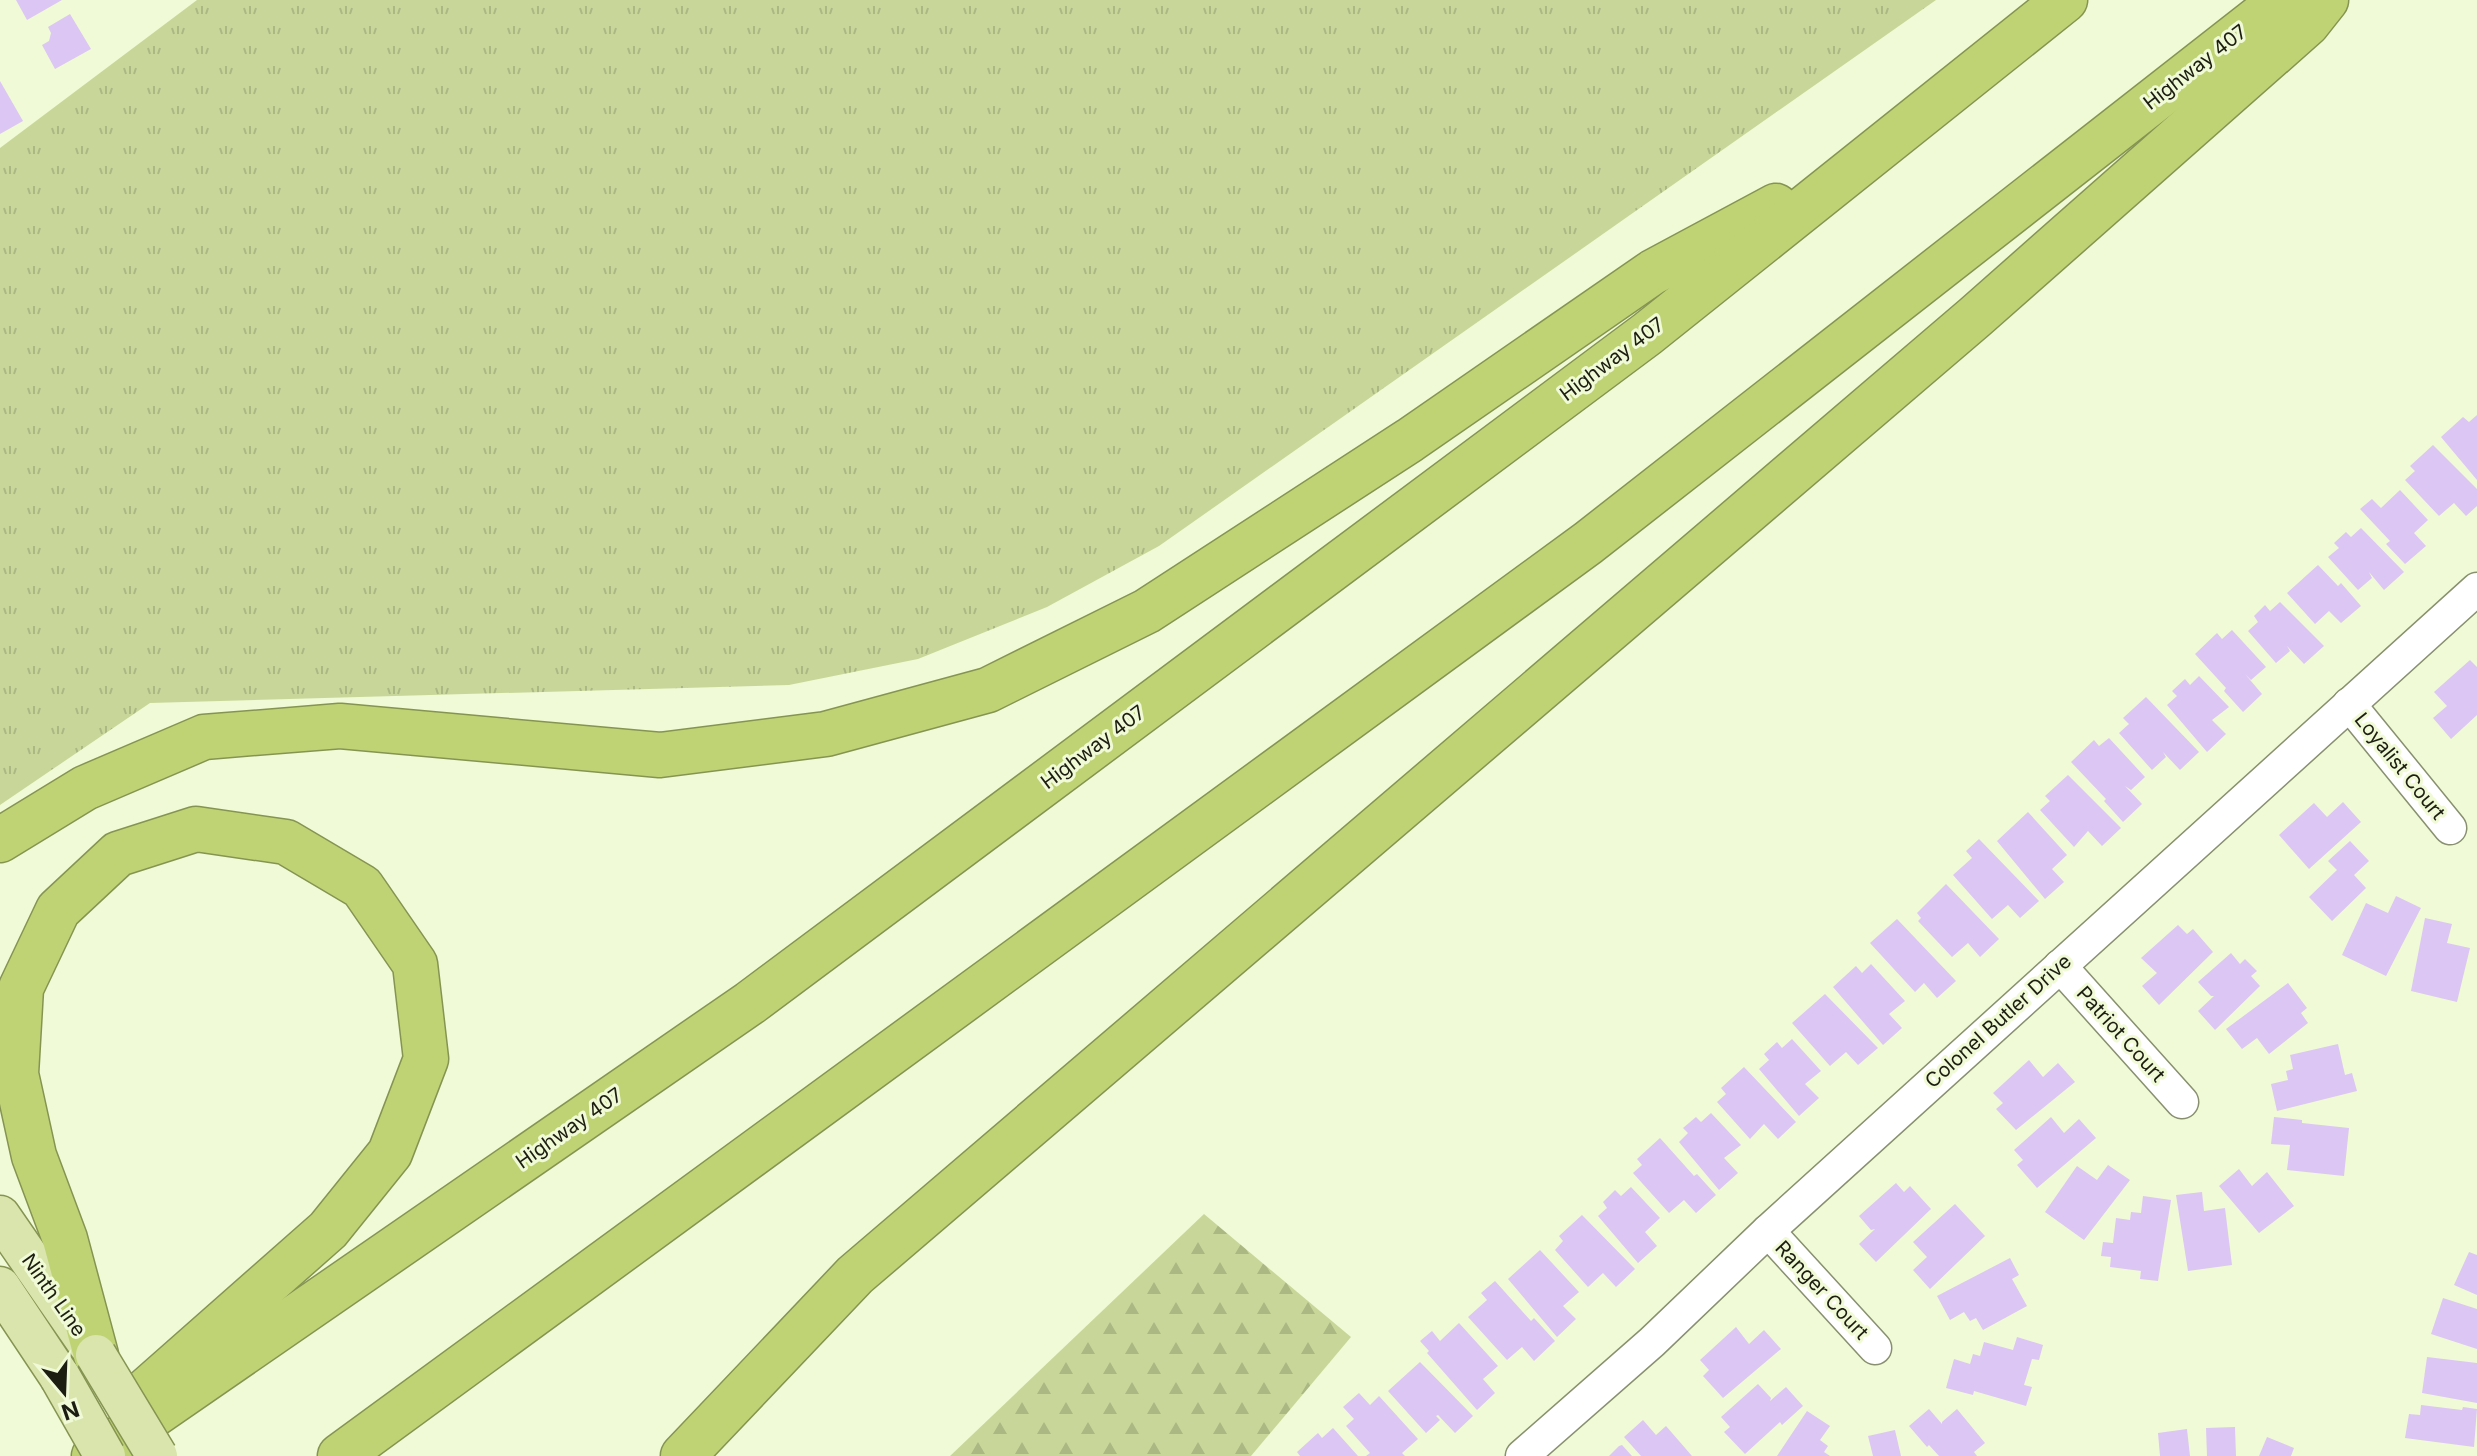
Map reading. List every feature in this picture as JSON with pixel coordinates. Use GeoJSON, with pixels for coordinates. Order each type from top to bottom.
{"type":"FeatureCollection","features":[{"type":"Feature","properties":{"kind":"highway","name":"Highway 407"},"geometry":{"type":"LineString","coordinates":[[94,1456],[750,1003],[1647,334],[2065,0]]}},
{"type":"Feature","properties":{"kind":"highway","name":"Highway 407"},"geometry":{"type":"LineString","coordinates":[[340,1456],[1588,543],[2282,0]]}},
{"type":"Feature","properties":{"kind":"highway"},"geometry":{"type":"LineString","coordinates":[[683,1456],[855,1275],[1975,317],[2307,24],[2326,0]]}},
{"type":"Feature","properties":{"kind":"highway"},"geometry":{"type":"LineString","coordinates":[[0,840],[85,788],[204,737],[340,726],[660,755],[826,734],[988,690],[1147,611],[1410,440],[1653,272],[1877,152]]}},
{"type":"Feature","properties":{"kind":"highway"},"geometry":{"type":"LineString","coordinates":[[71,1456],[328,1230],[390,1153],[426,1059],[415,964],[362,887],[286,842],[196,829],[118,854],[58,910],[21,988],[16,1074],[34,1156],[65,1239],[78,1366]]}},
{"type":"Feature","properties":{"kind":"main road","name":"Ninth Line"},"geometry":{"type":"LineString","coordinates":[[0,1216],[78,1366],[105,1456]]}},
{"type":"Feature","properties":{"kind":"main road","name":"Ninth Line"},"geometry":{"type":"LineString","coordinates":[[0,1287],[78,1366],[157,1456]]}},
{"type":"Feature","properties":{"kind":"street","name":"Colonel Butler Drive"},"geometry":{"type":"LineString","coordinates":[[1522,1456],[1652,1342],[1768,1231],[2477,589]]}},
{"type":"Feature","properties":{"kind":"street","name":"Loyalist Court"},"geometry":{"type":"LineString","coordinates":[[2349,704],[2450,828]]}},
{"type":"Feature","properties":{"kind":"street","name":"Patriot Court"},"geometry":{"type":"LineString","coordinates":[[2060,966],[2182,1102]]}},
{"type":"Feature","properties":{"kind":"street","name":"Ranger Court"},"geometry":{"type":"LineString","coordinates":[[1768,1231],[1875,1348]]}},
{"type":"Feature","properties":{"kind":"green space"},"geometry":{"type":"Polygon","coordinates":[[[197,0],[1936,0],[1159,546],[1047,607],[918,659],[789,685],[150,703],[0,805],[0,148],[197,0]]]}},
{"type":"Feature","properties":{"kind":"green space"},"geometry":{"type":"Polygon","coordinates":[[[1204,1214],[1351,1337],[1251,1456],[950,1456],[1204,1214]]]}},
{"type":"Feature","properties":{"kind":"building"},"geometry":{"type":"Polygon","coordinates":[[[16,0],[62,0],[27,20],[16,0]]]}},
{"type":"Feature","properties":{"kind":"building"},"geometry":{"type":"Polygon","coordinates":[[[70,14],[91,49],[55,69],[42,45],[49,41],[51,33],[48,27],[70,14]]]}},
{"type":"Feature","properties":{"kind":"building"},"geometry":{"type":"Polygon","coordinates":[[[0,81],[23,121],[0,134],[0,81]]]}},
{"type":"Feature","properties":{"kind":"building"},"geometry":{"type":"Polygon","coordinates":[[[2477,415],[2477,480],[2441,437],[2463,417],[2469,422],[2477,415]]]}},
{"type":"Feature","properties":{"kind":"building"},"geometry":{"type":"Polygon","coordinates":[[[2433,445],[2477,489],[2477,506],[2466,516],[2454,503],[2439,516],[2405,480],[2415,471],[2410,466],[2433,445]]]}},
{"type":"Feature","properties":{"kind":"building"},"geometry":{"type":"Polygon","coordinates":[[[2400,490],[2428,520],[2414,533],[2426,546],[2405,564],[2386,544],[2390,541],[2360,509],[2372,499],[2381,508],[2400,490]]]}},
{"type":"Feature","properties":{"kind":"building"},"geometry":{"type":"Polygon","coordinates":[[[2361,528],[2404,572],[2384,590],[2369,572],[2372,578],[2358,590],[2328,557],[2339,548],[2334,543],[2346,532],[2351,537],[2361,528]]]}},
{"type":"Feature","properties":{"kind":"building"},"geometry":{"type":"Polygon","coordinates":[[[2318,565],[2338,586],[2341,583],[2361,606],[2341,623],[2329,611],[2315,624],[2287,593],[2318,565]]]}},
{"type":"Feature","properties":{"kind":"building"},"geometry":{"type":"Polygon","coordinates":[[[2280,602],[2324,646],[2304,664],[2287,646],[2290,651],[2276,663],[2248,631],[2258,622],[2254,616],[2265,605],[2270,611],[2280,602]]]}},
{"type":"Feature","properties":{"kind":"building"},"geometry":{"type":"Polygon","coordinates":[[[2232,630],[2266,667],[2251,680],[2245,674],[2262,694],[2243,712],[2195,654],[2217,633],[2222,639],[2232,630]]]}},
{"type":"Feature","properties":{"kind":"building"},"geometry":{"type":"Polygon","coordinates":[[[2470,660],[2477,667],[2477,715],[2451,739],[2433,718],[2447,706],[2434,692],[2470,660]]]}},
{"type":"Feature","properties":{"kind":"building"},"geometry":{"type":"Polygon","coordinates":[[[2199,676],[2229,707],[2212,720],[2226,734],[2207,752],[2167,705],[2177,696],[2172,691],[2185,679],[2190,685],[2199,676]]]}},
{"type":"Feature","properties":{"kind":"building"},"geometry":{"type":"Polygon","coordinates":[[[2146,697],[2199,752],[2180,770],[2163,752],[2166,757],[2152,770],[2119,733],[2129,724],[2123,718],[2146,697]]]}},
{"type":"Feature","properties":{"kind":"building"},"geometry":{"type":"Polygon","coordinates":[[[2109,738],[2145,777],[2131,790],[2125,786],[2142,804],[2123,822],[2071,762],[2094,740],[2099,746],[2109,738]]]}},
{"type":"Feature","properties":{"kind":"building"},"geometry":{"type":"Polygon","coordinates":[[[2068,775],[2121,828],[2102,846],[2088,831],[2074,847],[2040,810],[2050,801],[2045,796],[2068,775]]]}},
{"type":"Feature","properties":{"kind":"building"},"geometry":{"type":"Polygon","coordinates":[[[2343,802],[2361,822],[2309,869],[2279,835],[2314,803],[2327,817],[2343,802]]]}},
{"type":"Feature","properties":{"kind":"building"},"geometry":{"type":"Polygon","coordinates":[[[2028,812],[2067,855],[2052,869],[2064,882],[2045,899],[1997,841],[2028,812]]]}},
{"type":"Feature","properties":{"kind":"building"},"geometry":{"type":"Polygon","coordinates":[[[1979,839],[2039,901],[2020,918],[2008,905],[1992,919],[1953,875],[1972,858],[1966,851],[1979,839]]]}},
{"type":"Feature","properties":{"kind":"building"},"geometry":{"type":"Polygon","coordinates":[[[2350,841],[2369,861],[2354,875],[2366,888],[2332,921],[2309,897],[2337,870],[2328,861],[2350,841]]]}},
{"type":"Feature","properties":{"kind":"building"},"geometry":{"type":"Polygon","coordinates":[[[1946,884],[1999,939],[1980,957],[1968,943],[1952,957],[1918,921],[1921,918],[1917,913],[1946,884]]]}},
{"type":"Feature","properties":{"kind":"building"},"geometry":{"type":"Polygon","coordinates":[[[2396,896],[2421,908],[2386,976],[2342,955],[2366,903],[2388,913],[2396,896]]]}},
{"type":"Feature","properties":{"kind":"building"},"geometry":{"type":"Polygon","coordinates":[[[2425,918],[2452,924],[2447,943],[2470,948],[2457,1002],[2411,991],[2425,918]]]}},
{"type":"Feature","properties":{"kind":"building"},"geometry":{"type":"Polygon","coordinates":[[[1897,919],[1956,981],[1937,998],[1924,983],[1915,992],[1870,943],[1897,919]]]}},
{"type":"Feature","properties":{"kind":"building"},"geometry":{"type":"Polygon","coordinates":[[[2178,925],[2187,934],[2193,929],[2213,952],[2159,1005],[2142,986],[2157,973],[2141,958],[2178,925]]]}},
{"type":"Feature","properties":{"kind":"building"},"geometry":{"type":"Polygon","coordinates":[[[2231,953],[2240,964],[2245,959],[2257,971],[2251,976],[2260,986],[2215,1030],[2198,1011],[2214,996],[2198,982],[2231,953]]]}},
{"type":"Feature","properties":{"kind":"building"},"geometry":{"type":"Polygon","coordinates":[[[1871,964],[1905,1001],[1889,1014],[1902,1028],[1883,1045],[1833,987],[1856,966],[1862,973],[1871,964]]]}},
{"type":"Feature","properties":{"kind":"building"},"geometry":{"type":"Polygon","coordinates":[[[2288,983],[2307,1008],[2301,1013],[2308,1023],[2269,1054],[2257,1038],[2242,1049],[2226,1029],[2288,983]]]}},
{"type":"Feature","properties":{"kind":"building"},"geometry":{"type":"Polygon","coordinates":[[[1825,994],[1878,1048],[1858,1065],[1846,1052],[1830,1066],[1792,1023],[1825,994]]]}},
{"type":"Feature","properties":{"kind":"building"},"geometry":{"type":"Polygon","coordinates":[[[1792,1039],[1821,1071],[1805,1084],[1819,1098],[1799,1116],[1759,1069],[1769,1060],[1764,1054],[1777,1042],[1782,1048],[1792,1039]]]}},
{"type":"Feature","properties":{"kind":"building"},"geometry":{"type":"Polygon","coordinates":[[[2338,1044],[2345,1075],[2352,1073],[2357,1091],[2277,1111],[2271,1084],[2288,1080],[2286,1071],[2293,1069],[2290,1055],[2338,1044]]]}},
{"type":"Feature","properties":{"kind":"building"},"geometry":{"type":"Polygon","coordinates":[[[2029,1060],[2043,1077],[2058,1063],[2075,1082],[2016,1130],[1996,1109],[2003,1103],[1993,1093],[2029,1060]]]}},
{"type":"Feature","properties":{"kind":"building"},"geometry":{"type":"Polygon","coordinates":[[[1744,1067],[1796,1122],[1778,1139],[1764,1124],[1750,1139],[1717,1102],[1726,1094],[1721,1088],[1744,1067]]]}},
{"type":"Feature","properties":{"kind":"building"},"geometry":{"type":"Polygon","coordinates":[[[1711,1113],[1741,1145],[1724,1158],[1738,1173],[1719,1190],[1679,1142],[1688,1133],[1683,1128],[1696,1117],[1701,1122],[1711,1113]]]}},
{"type":"Feature","properties":{"kind":"building"},"geometry":{"type":"Polygon","coordinates":[[[2051,1117],[2064,1133],[2079,1119],[2096,1138],[2037,1188],[2017,1165],[2023,1160],[2014,1150],[2051,1117]]]}},
{"type":"Feature","properties":{"kind":"building"},"geometry":{"type":"Polygon","coordinates":[[[2274,1117],[2349,1128],[2344,1176],[2287,1170],[2290,1145],[2271,1144],[2274,1117]]]}},
{"type":"Feature","properties":{"kind":"building"},"geometry":{"type":"Polygon","coordinates":[[[1660,1138],[1716,1195],[1696,1213],[1684,1200],[1669,1213],[1633,1173],[1642,1165],[1637,1159],[1660,1138]]]}},
{"type":"Feature","properties":{"kind":"building"},"geometry":{"type":"Polygon","coordinates":[[[2108,1165],[2130,1180],[2084,1240],[2045,1212],[2077,1166],[2097,1180],[2108,1165]]]}},
{"type":"Feature","properties":{"kind":"building"},"geometry":{"type":"Polygon","coordinates":[[[2239,1169],[2252,1186],[2267,1172],[2294,1206],[2259,1233],[2219,1186],[2239,1169]]]}},
{"type":"Feature","properties":{"kind":"building"},"geometry":{"type":"Polygon","coordinates":[[[1896,1183],[1904,1192],[1910,1186],[1931,1209],[1876,1262],[1859,1244],[1875,1229],[1871,1230],[1859,1216],[1896,1183]]]}},
{"type":"Feature","properties":{"kind":"building"},"geometry":{"type":"Polygon","coordinates":[[[1631,1187],[1660,1218],[1645,1232],[1657,1246],[1638,1263],[1598,1216],[1607,1208],[1603,1202],[1615,1190],[1621,1196],[1631,1187]]]}},
{"type":"Feature","properties":{"kind":"building"},"geometry":{"type":"Polygon","coordinates":[[[2202,1192],[2204,1211],[2225,1208],[2232,1265],[2188,1271],[2176,1195],[2202,1192]]]}},
{"type":"Feature","properties":{"kind":"building"},"geometry":{"type":"Polygon","coordinates":[[[2143,1196],[2171,1200],[2158,1281],[2140,1279],[2141,1271],[2110,1267],[2111,1257],[2101,1256],[2103,1242],[2113,1243],[2116,1218],[2130,1220],[2131,1212],[2141,1213],[2143,1196]]]}},
{"type":"Feature","properties":{"kind":"building"},"geometry":{"type":"Polygon","coordinates":[[[1955,1204],[1985,1236],[1930,1289],[1913,1270],[1927,1257],[1913,1242],[1955,1204]]]}},
{"type":"Feature","properties":{"kind":"building"},"geometry":{"type":"Polygon","coordinates":[[[1582,1215],[1635,1269],[1616,1287],[1603,1273],[1588,1287],[1555,1250],[1563,1241],[1559,1236],[1582,1215]]]}},
{"type":"Feature","properties":{"kind":"building"},"geometry":{"type":"Polygon","coordinates":[[[1540,1250],[1579,1292],[1563,1306],[1576,1319],[1557,1337],[1508,1279],[1540,1250]]]}},
{"type":"Feature","properties":{"kind":"building"},"geometry":{"type":"Polygon","coordinates":[[[2469,1252],[2477,1255],[2477,1295],[2454,1285],[2469,1252]]]}},
{"type":"Feature","properties":{"kind":"building"},"geometry":{"type":"Polygon","coordinates":[[[2010,1258],[2019,1275],[2012,1279],[2027,1306],[1983,1330],[1976,1318],[1970,1321],[1964,1312],[1950,1320],[1937,1296],[2010,1258]]]}},
{"type":"Feature","properties":{"kind":"building"},"geometry":{"type":"Polygon","coordinates":[[[1495,1281],[1531,1321],[1534,1318],[1555,1341],[1534,1361],[1522,1347],[1507,1360],[1468,1317],[1487,1300],[1481,1293],[1495,1281]]]}},
{"type":"Feature","properties":{"kind":"building"},"geometry":{"type":"Polygon","coordinates":[[[2443,1298],[2477,1309],[2477,1349],[2431,1334],[2443,1298]]]}},
{"type":"Feature","properties":{"kind":"building"},"geometry":{"type":"Polygon","coordinates":[[[1459,1323],[1498,1366],[1483,1379],[1495,1393],[1477,1410],[1420,1341],[1432,1331],[1440,1341],[1459,1323]]]}},
{"type":"Feature","properties":{"kind":"building"},"geometry":{"type":"Polygon","coordinates":[[[1736,1327],[1749,1344],[1764,1330],[1781,1349],[1723,1398],[1703,1376],[1709,1370],[1700,1360],[1736,1327]]]}},
{"type":"Feature","properties":{"kind":"building"},"geometry":{"type":"Polygon","coordinates":[[[2017,1337],[2043,1345],[2039,1360],[2032,1359],[2024,1385],[2032,1387],[2026,1406],[1974,1391],[1973,1395],[1946,1388],[1954,1359],[1970,1364],[1973,1354],[1980,1356],[1984,1342],[2013,1350],[2017,1337]]]}},
{"type":"Feature","properties":{"kind":"building"},"geometry":{"type":"Polygon","coordinates":[[[2427,1357],[2477,1363],[2477,1403],[2422,1393],[2427,1357]]]}},
{"type":"Feature","properties":{"kind":"building"},"geometry":{"type":"Polygon","coordinates":[[[1420,1362],[1473,1416],[1455,1433],[1438,1415],[1440,1420],[1426,1433],[1388,1391],[1420,1362]]]}},
{"type":"Feature","properties":{"kind":"building"},"geometry":{"type":"Polygon","coordinates":[[[1758,1384],[1771,1398],[1770,1401],[1786,1387],[1803,1406],[1745,1454],[1724,1432],[1730,1427],[1721,1417],[1758,1384]]]}},
{"type":"Feature","properties":{"kind":"building"},"geometry":{"type":"Polygon","coordinates":[[[1359,1393],[1370,1405],[1379,1396],[1418,1439],[1402,1453],[1405,1456],[1366,1456],[1370,1453],[1346,1426],[1354,1419],[1343,1407],[1359,1393]]]}},
{"type":"Feature","properties":{"kind":"building"},"geometry":{"type":"Polygon","coordinates":[[[2421,1405],[2477,1409],[2474,1447],[2405,1438],[2409,1414],[2420,1415],[2421,1405]]]}},
{"type":"Feature","properties":{"kind":"building"},"geometry":{"type":"Polygon","coordinates":[[[1929,1409],[1942,1424],[1957,1409],[1985,1443],[1974,1452],[1977,1456],[1939,1456],[1929,1445],[1927,1447],[1909,1426],[1929,1409]]]}},
{"type":"Feature","properties":{"kind":"building"},"geometry":{"type":"Polygon","coordinates":[[[1807,1411],[1830,1426],[1820,1440],[1828,1446],[1824,1452],[1830,1456],[1777,1456],[1807,1411]]]}},
{"type":"Feature","properties":{"kind":"building"},"geometry":{"type":"Polygon","coordinates":[[[1643,1420],[1656,1435],[1666,1426],[1692,1456],[1641,1456],[1624,1437],[1643,1420]]]}},
{"type":"Feature","properties":{"kind":"building"},"geometry":{"type":"Polygon","coordinates":[[[2235,1427],[2236,1456],[2207,1456],[2206,1428],[2235,1427]]]}},
{"type":"Feature","properties":{"kind":"building"},"geometry":{"type":"Polygon","coordinates":[[[1333,1428],[1358,1456],[1300,1456],[1297,1452],[1318,1433],[1322,1438],[1333,1428]]]}},
{"type":"Feature","properties":{"kind":"building"},"geometry":{"type":"Polygon","coordinates":[[[2187,1429],[2190,1456],[2160,1456],[2158,1433],[2187,1429]]]}},
{"type":"Feature","properties":{"kind":"building"},"geometry":{"type":"Polygon","coordinates":[[[1895,1430],[1901,1456],[1873,1456],[1868,1436],[1895,1430]]]}},
{"type":"Feature","properties":{"kind":"building"},"geometry":{"type":"Polygon","coordinates":[[[2267,1437],[2294,1448],[2291,1456],[2259,1456],[2267,1437]]]}},
{"type":"Feature","properties":{"kind":"building"},"geometry":{"type":"Polygon","coordinates":[[[1622,1445],[1632,1456],[1609,1456],[1619,1446],[1622,1445]]]}}]}
